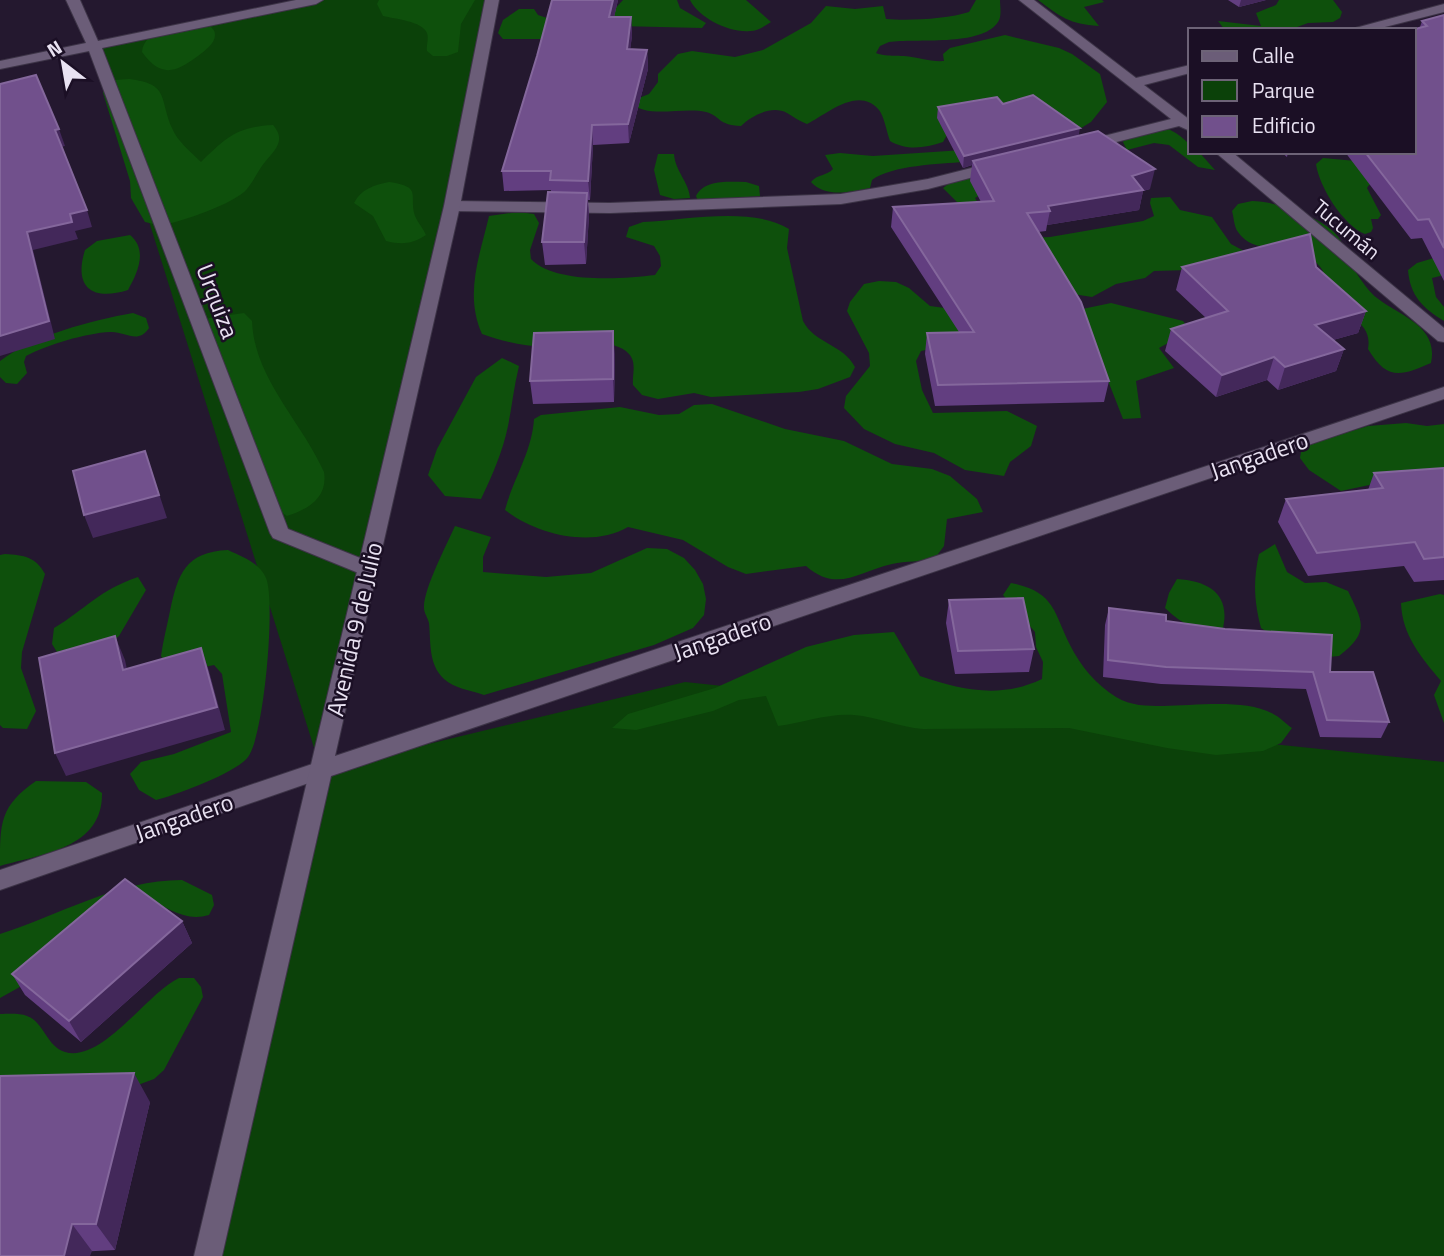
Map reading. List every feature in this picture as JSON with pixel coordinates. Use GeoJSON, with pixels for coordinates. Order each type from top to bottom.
{"type":"FeatureCollection","features":[{"type":"Feature","properties":{"kind":"street","name":"Urquiza"},"geometry":{"type":"LineString","coordinates":[[73,0],[94,46],[280,533],[368,569]]}},
{"type":"Feature","properties":{"kind":"street"},"geometry":{"type":"LineString","coordinates":[[0,65],[316,0]]}},
{"type":"Feature","properties":{"kind":"street","name":"Avenida 9 de Julio"},"geometry":{"type":"LineString","coordinates":[[208,1256],[452,206],[492,0]]}},
{"type":"Feature","properties":{"kind":"street"},"geometry":{"type":"LineString","coordinates":[[1026,0],[1186,124]]}},
{"type":"Feature","properties":{"kind":"street"},"geometry":{"type":"LineString","coordinates":[[1363,28],[1444,8]]}},
{"type":"Feature","properties":{"kind":"street"},"geometry":{"type":"LineString","coordinates":[[1133,83],[1188,69]]}},
{"type":"Feature","properties":{"kind":"street"},"geometry":{"type":"LineString","coordinates":[[1062,151],[1186,124]]}},
{"type":"Feature","properties":{"kind":"street","name":"Tucumán"},"geometry":{"type":"LineString","coordinates":[[1224,154],[1444,337]]}},
{"type":"Feature","properties":{"kind":"street"},"geometry":{"type":"LineString","coordinates":[[452,206],[610,208],[841,199],[928,184],[1021,161]]}},
{"type":"Feature","properties":{"kind":"street","name":"Jangadero"},"geometry":{"type":"LineString","coordinates":[[0,880],[1444,393]]}},
{"type":"Feature","properties":{"kind":"green space"},"geometry":{"type":"Polygon","coordinates":[[[316,0],[492,0],[321,770],[94,46],[316,0]]]}},
{"type":"Feature","properties":{"kind":"green space"},"geometry":{"type":"Polygon","coordinates":[[[379,0],[475,0],[461,24],[458,52],[447,56],[433,56],[427,51],[428,35],[424,29],[414,23],[383,16],[377,4],[379,0]]]}},
{"type":"Feature","properties":{"kind":"green space"},"geometry":{"type":"Polygon","coordinates":[[[623,0],[677,0],[680,8],[706,23],[702,28],[619,26],[610,14],[623,0]]]}},
{"type":"Feature","properties":{"kind":"green space"},"geometry":{"type":"Polygon","coordinates":[[[690,0],[746,0],[771,22],[753,31],[733,30],[707,18],[690,0]]]}},
{"type":"Feature","properties":{"kind":"green space"},"geometry":{"type":"Polygon","coordinates":[[[976,0],[1000,0],[999,20],[990,30],[978,35],[947,40],[889,42],[880,46],[876,53],[944,61],[943,54],[950,48],[1005,35],[1059,48],[1100,74],[1107,102],[1091,122],[1073,133],[1025,101],[995,104],[947,135],[943,142],[909,147],[890,141],[879,110],[862,100],[842,104],[807,124],[775,110],[756,115],[741,126],[723,122],[706,112],[646,110],[629,102],[649,94],[658,82],[658,74],[678,54],[692,51],[735,57],[763,50],[811,23],[826,6],[855,9],[883,6],[886,19],[916,20],[969,12],[976,0]]]}},
{"type":"Feature","properties":{"kind":"green space"},"geometry":{"type":"Polygon","coordinates":[[[1038,0],[1102,0],[1104,2],[1084,7],[1099,26],[1066,19],[1038,0]]]}},
{"type":"Feature","properties":{"kind":"green space"},"geometry":{"type":"Polygon","coordinates":[[[1279,0],[1333,0],[1342,12],[1340,18],[1333,22],[1308,23],[1294,28],[1223,28],[1218,21],[1261,26],[1256,13],[1276,5],[1279,0]]]}},
{"type":"Feature","properties":{"kind":"green space"},"geometry":{"type":"Polygon","coordinates":[[[519,9],[534,9],[538,15],[550,19],[543,39],[503,39],[498,33],[503,20],[519,9]]]}},
{"type":"Feature","properties":{"kind":"green space"},"geometry":{"type":"Polygon","coordinates":[[[205,23],[214,31],[213,41],[203,52],[182,66],[162,69],[142,52],[144,44],[158,32],[177,26],[205,23]]]}},
{"type":"Feature","properties":{"kind":"green space"},"geometry":{"type":"Polygon","coordinates":[[[115,80],[142,81],[157,89],[174,133],[201,162],[232,135],[250,128],[273,125],[279,135],[278,144],[247,189],[231,200],[169,223],[159,225],[145,222],[131,198],[130,181],[103,93],[103,86],[115,80]]]}},
{"type":"Feature","properties":{"kind":"green space"},"geometry":{"type":"Polygon","coordinates":[[[1147,125],[1165,128],[1188,143],[1188,154],[1201,154],[1215,170],[1198,167],[1169,145],[1154,143],[1127,150],[1123,142],[1127,134],[1147,125]]]}},
{"type":"Feature","properties":{"kind":"green space"},"geometry":{"type":"Polygon","coordinates":[[[963,150],[964,162],[891,171],[872,180],[870,188],[831,192],[811,182],[833,169],[825,155],[840,153],[873,156],[963,150]]]}},
{"type":"Feature","properties":{"kind":"green space"},"geometry":{"type":"Polygon","coordinates":[[[658,154],[674,154],[690,198],[674,199],[660,195],[654,170],[658,154]]]}},
{"type":"Feature","properties":{"kind":"green space"},"geometry":{"type":"Polygon","coordinates":[[[1323,158],[1367,162],[1391,184],[1369,185],[1367,188],[1381,215],[1378,219],[1371,219],[1371,232],[1365,234],[1357,230],[1334,205],[1318,173],[1316,164],[1323,158]]]}},
{"type":"Feature","properties":{"kind":"green space"},"geometry":{"type":"Polygon","coordinates":[[[972,178],[982,194],[975,198],[980,206],[959,204],[943,188],[955,179],[972,178]]]}},
{"type":"Feature","properties":{"kind":"green space"},"geometry":{"type":"Polygon","coordinates":[[[389,182],[411,190],[415,216],[426,235],[407,243],[386,241],[373,216],[354,203],[368,188],[389,182]]]}},
{"type":"Feature","properties":{"kind":"green space"},"geometry":{"type":"Polygon","coordinates":[[[746,182],[759,186],[760,196],[698,201],[696,196],[711,184],[746,182]]]}},
{"type":"Feature","properties":{"kind":"green space"},"geometry":{"type":"Polygon","coordinates":[[[1170,197],[1180,210],[1212,217],[1231,244],[1259,259],[1189,270],[1154,271],[1145,278],[1116,284],[1092,297],[1073,294],[1029,238],[1050,237],[1143,221],[1154,216],[1151,198],[1170,197]]]}},
{"type":"Feature","properties":{"kind":"green space"},"geometry":{"type":"Polygon","coordinates":[[[1252,201],[1282,206],[1302,213],[1334,232],[1343,244],[1355,271],[1370,291],[1416,323],[1423,331],[1432,350],[1431,363],[1403,373],[1388,371],[1382,367],[1368,349],[1368,339],[1362,326],[1328,298],[1319,280],[1323,271],[1314,260],[1303,254],[1256,245],[1238,232],[1232,211],[1238,204],[1252,201]]]}},
{"type":"Feature","properties":{"kind":"green space"},"geometry":{"type":"Polygon","coordinates":[[[518,212],[534,214],[539,223],[530,250],[531,259],[556,273],[590,278],[655,275],[661,266],[660,256],[654,246],[626,237],[629,227],[643,222],[738,216],[774,222],[789,229],[787,248],[803,321],[814,335],[844,353],[855,367],[850,377],[818,389],[711,397],[694,393],[658,399],[642,395],[633,385],[633,361],[621,348],[601,343],[545,347],[513,343],[482,334],[474,304],[474,289],[489,216],[518,212]]]}},
{"type":"Feature","properties":{"kind":"green space"},"geometry":{"type":"Polygon","coordinates":[[[130,235],[139,247],[140,261],[128,290],[105,294],[89,288],[82,274],[85,250],[97,241],[130,235]]]}},
{"type":"Feature","properties":{"kind":"green space"},"geometry":{"type":"Polygon","coordinates":[[[1444,255],[1444,275],[1432,278],[1436,297],[1444,307],[1444,321],[1419,300],[1409,279],[1408,270],[1417,263],[1444,255]]]}},
{"type":"Feature","properties":{"kind":"green space"},"geometry":{"type":"Polygon","coordinates":[[[896,282],[909,288],[930,306],[997,315],[935,348],[921,351],[916,361],[922,390],[933,413],[1007,411],[1037,426],[1031,446],[1010,462],[1004,476],[965,470],[934,453],[895,444],[864,429],[844,408],[846,396],[870,366],[869,353],[847,311],[850,302],[864,284],[896,282]]]}},
{"type":"Feature","properties":{"kind":"green space"},"geometry":{"type":"Polygon","coordinates":[[[1111,303],[1183,321],[1190,331],[1159,348],[1174,368],[1136,381],[1141,418],[1123,419],[1105,373],[1068,312],[1111,303]]]}},
{"type":"Feature","properties":{"kind":"green space"},"geometry":{"type":"Polygon","coordinates":[[[133,313],[146,318],[149,328],[140,336],[110,332],[67,340],[26,356],[24,362],[27,373],[17,384],[6,383],[0,377],[0,361],[29,344],[82,325],[133,313]]]}},
{"type":"Feature","properties":{"kind":"green space"},"geometry":{"type":"Polygon","coordinates":[[[244,313],[252,321],[261,362],[270,381],[324,472],[323,488],[315,501],[303,510],[287,516],[275,508],[199,329],[209,318],[244,313]]]}},
{"type":"Feature","properties":{"kind":"green space"},"geometry":{"type":"Polygon","coordinates":[[[502,358],[519,366],[506,435],[493,472],[481,499],[445,496],[428,475],[437,449],[476,377],[502,358]]]}},
{"type":"Feature","properties":{"kind":"green space"},"geometry":{"type":"Polygon","coordinates":[[[712,404],[785,429],[844,441],[892,464],[932,469],[950,476],[977,499],[983,512],[947,519],[944,546],[935,558],[892,564],[838,579],[817,574],[806,566],[746,574],[728,567],[683,540],[628,527],[598,537],[565,536],[533,526],[505,510],[530,443],[534,419],[541,415],[620,407],[659,415],[679,414],[694,405],[712,404]]]}},
{"type":"Feature","properties":{"kind":"green space"},"geometry":{"type":"Polygon","coordinates":[[[1406,423],[1427,426],[1444,424],[1444,493],[1374,484],[1341,491],[1309,470],[1300,458],[1302,446],[1368,426],[1406,423]]]}},
{"type":"Feature","properties":{"kind":"green space"},"geometry":{"type":"Polygon","coordinates":[[[455,526],[491,537],[483,557],[483,572],[546,577],[591,573],[647,548],[667,549],[684,558],[703,584],[706,599],[704,615],[693,628],[654,645],[484,695],[458,687],[444,679],[435,667],[429,623],[424,608],[431,579],[455,526]]]}},
{"type":"Feature","properties":{"kind":"green space"},"geometry":{"type":"Polygon","coordinates":[[[1275,544],[1287,572],[1305,583],[1326,582],[1348,591],[1361,626],[1356,640],[1339,656],[1317,658],[1261,628],[1255,591],[1257,564],[1259,554],[1275,544]]]}},
{"type":"Feature","properties":{"kind":"green space"},"geometry":{"type":"Polygon","coordinates":[[[228,550],[250,561],[263,572],[269,591],[267,669],[254,745],[248,757],[231,770],[156,800],[139,790],[130,774],[141,762],[174,754],[231,732],[222,674],[214,665],[173,674],[161,656],[176,586],[186,567],[202,555],[228,550]]]}},
{"type":"Feature","properties":{"kind":"green space"},"geometry":{"type":"Polygon","coordinates":[[[0,555],[29,558],[38,564],[45,574],[22,652],[21,668],[36,711],[27,729],[3,728],[0,725],[0,555]]]}},
{"type":"Feature","properties":{"kind":"green space"},"geometry":{"type":"Polygon","coordinates":[[[138,577],[146,590],[119,636],[103,648],[60,657],[52,644],[54,628],[103,594],[138,577]]]}},
{"type":"Feature","properties":{"kind":"green space"},"geometry":{"type":"Polygon","coordinates":[[[1177,579],[1200,583],[1216,593],[1224,609],[1222,632],[1205,631],[1191,626],[1165,608],[1177,579]]]}},
{"type":"Feature","properties":{"kind":"green space"},"geometry":{"type":"Polygon","coordinates":[[[1011,583],[1045,598],[1084,668],[1116,697],[1133,704],[1151,706],[1250,706],[1275,715],[1292,728],[1281,743],[1263,751],[1216,755],[1069,728],[923,729],[863,716],[844,715],[778,726],[766,696],[739,700],[713,711],[636,730],[612,728],[628,714],[715,688],[806,647],[854,635],[894,632],[920,676],[936,681],[996,691],[1026,685],[1042,679],[1043,662],[1036,647],[1035,632],[1003,595],[1011,583]]]}},
{"type":"Feature","properties":{"kind":"green space"},"geometry":{"type":"Polygon","coordinates":[[[1444,595],[1444,723],[1434,695],[1441,681],[1409,635],[1401,603],[1444,595]]]}},
{"type":"Feature","properties":{"kind":"green space"},"geometry":{"type":"Polygon","coordinates":[[[685,682],[1444,762],[1444,1256],[208,1256],[321,770],[685,682]]]}},
{"type":"Feature","properties":{"kind":"green space"},"geometry":{"type":"Polygon","coordinates":[[[36,781],[86,782],[102,793],[100,811],[93,826],[68,846],[0,866],[4,816],[15,799],[36,781]]]}},
{"type":"Feature","properties":{"kind":"green space"},"geometry":{"type":"Polygon","coordinates":[[[182,880],[212,895],[214,905],[209,915],[184,915],[147,898],[0,998],[0,934],[112,892],[182,880]]]}},
{"type":"Feature","properties":{"kind":"green space"},"geometry":{"type":"Polygon","coordinates":[[[179,978],[194,978],[201,987],[203,997],[164,1070],[154,1079],[127,1089],[0,1091],[0,1014],[27,1016],[38,1023],[59,1049],[79,1053],[109,1037],[166,986],[179,978]]]}},
{"type":"Feature","properties":{"kind":"building"},"geometry":{"type":"Polygon","coordinates":[[[552,0],[613,0],[609,17],[631,17],[627,49],[647,50],[628,124],[592,125],[588,181],[550,180],[551,171],[502,171],[552,0]]]}},
{"type":"Feature","properties":{"kind":"building"},"geometry":{"type":"Polygon","coordinates":[[[1444,15],[1444,248],[1429,219],[1418,220],[1367,154],[1416,154],[1416,29],[1427,26],[1422,21],[1444,15]]]}},
{"type":"Feature","properties":{"kind":"building"},"geometry":{"type":"Polygon","coordinates":[[[36,75],[59,129],[55,130],[87,210],[70,214],[72,222],[27,232],[49,321],[0,336],[0,84],[36,75]]]}},
{"type":"Feature","properties":{"kind":"building"},"geometry":{"type":"Polygon","coordinates":[[[1033,95],[1080,128],[964,156],[938,107],[997,97],[1003,104],[1033,95]]]}},
{"type":"Feature","properties":{"kind":"building"},"geometry":{"type":"Polygon","coordinates":[[[1098,131],[1155,169],[1132,176],[1143,190],[1048,206],[1050,211],[1027,213],[1081,302],[1109,381],[938,385],[927,333],[974,332],[893,207],[994,201],[973,161],[1098,131]]]}},
{"type":"Feature","properties":{"kind":"building"},"geometry":{"type":"Polygon","coordinates":[[[548,192],[587,193],[584,242],[542,242],[548,192]]]}},
{"type":"Feature","properties":{"kind":"building"},"geometry":{"type":"Polygon","coordinates":[[[1310,234],[1316,267],[1366,311],[1315,325],[1344,349],[1285,367],[1274,357],[1222,375],[1171,329],[1228,311],[1182,267],[1310,234]]]}},
{"type":"Feature","properties":{"kind":"building"},"geometry":{"type":"Polygon","coordinates":[[[613,331],[613,379],[530,381],[534,333],[613,331]]]}},
{"type":"Feature","properties":{"kind":"building"},"geometry":{"type":"Polygon","coordinates":[[[145,451],[159,495],[84,515],[73,471],[145,451]]]}},
{"type":"Feature","properties":{"kind":"building"},"geometry":{"type":"Polygon","coordinates":[[[1444,468],[1444,557],[1424,559],[1415,542],[1317,553],[1286,499],[1383,488],[1374,473],[1444,468]]]}},
{"type":"Feature","properties":{"kind":"building"},"geometry":{"type":"Polygon","coordinates":[[[1023,598],[1034,649],[958,651],[949,600],[1023,598]]]}},
{"type":"Feature","properties":{"kind":"building"},"geometry":{"type":"Polygon","coordinates":[[[1109,608],[1166,615],[1166,621],[1225,629],[1332,635],[1330,672],[1373,672],[1389,722],[1327,720],[1313,672],[1166,667],[1108,660],[1109,608]]]}},
{"type":"Feature","properties":{"kind":"building"},"geometry":{"type":"Polygon","coordinates":[[[115,636],[123,670],[201,648],[217,707],[55,753],[39,658],[115,636]]]}},
{"type":"Feature","properties":{"kind":"building"},"geometry":{"type":"Polygon","coordinates":[[[125,879],[182,921],[69,1021],[12,974],[125,879]]]}},
{"type":"Feature","properties":{"kind":"building"},"geometry":{"type":"Polygon","coordinates":[[[134,1073],[96,1224],[72,1224],[64,1256],[0,1256],[0,1076],[134,1073]]]}}]}
